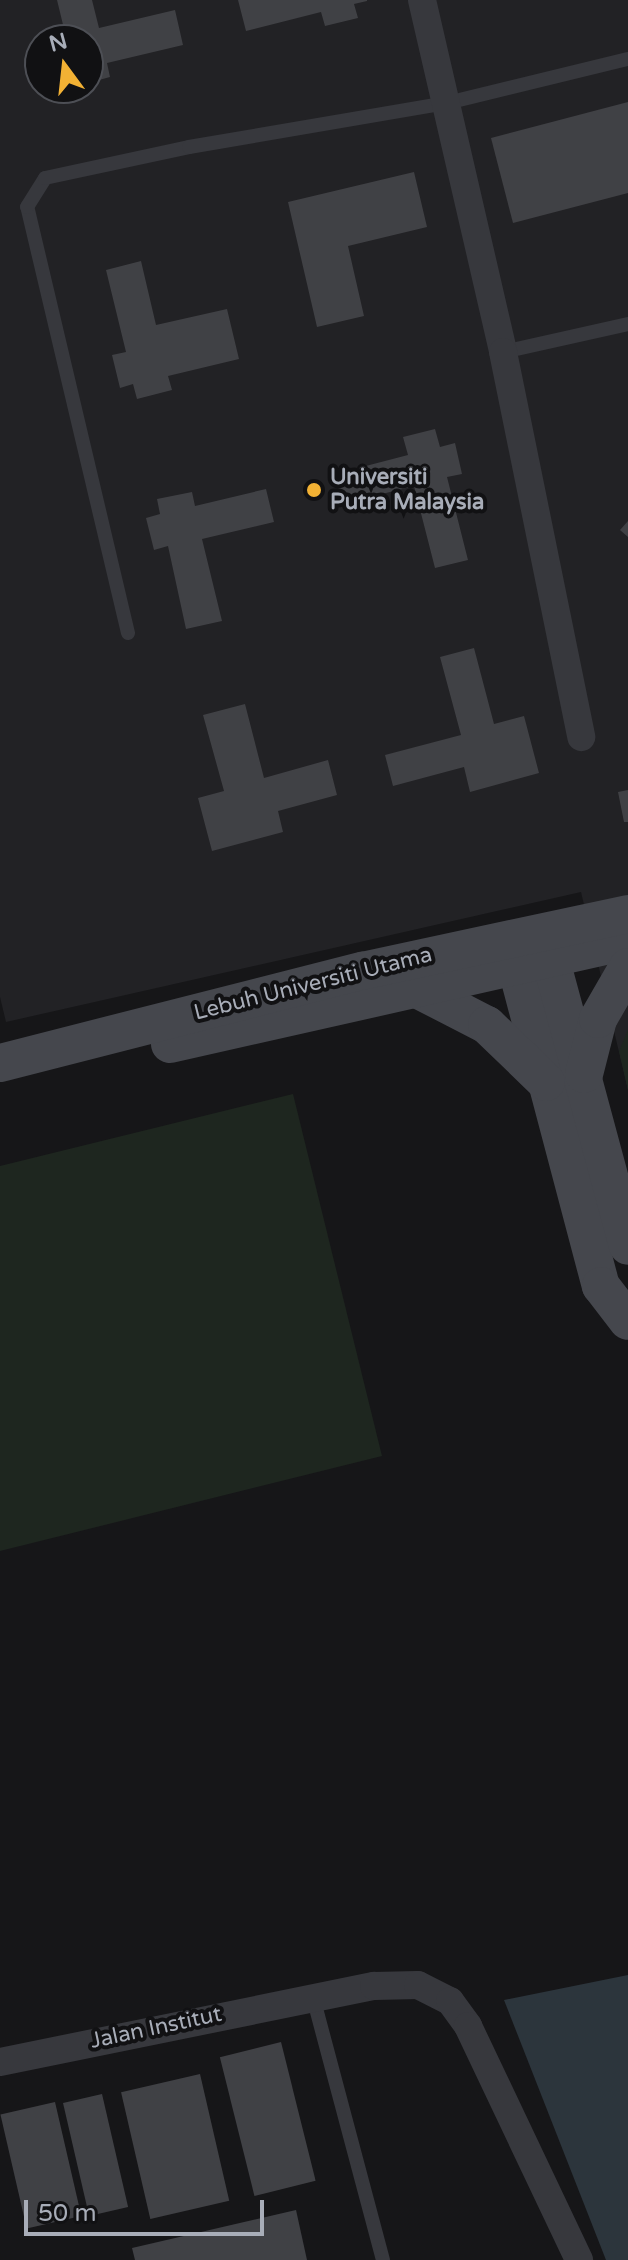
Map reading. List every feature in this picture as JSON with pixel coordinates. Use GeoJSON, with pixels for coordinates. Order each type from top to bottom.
{"type":"FeatureCollection","features":[{"type":"Feature","properties":{"kind":"street"},"geometry":{"type":"LineString","coordinates":[[422,0],[503,352],[581,737]]}},
{"type":"Feature","properties":{"kind":"street","name":"Lebuh Universiti Utama"},"geometry":{"type":"LineString","coordinates":[[0,1065],[274,992],[525,934],[628,914]]}},
{"type":"Feature","properties":{"kind":"street"},"geometry":{"type":"LineString","coordinates":[[274,992],[342,988],[531,957],[628,926]]}},
{"type":"Feature","properties":{"kind":"street","name":"Lebuh Universiti Utama"},"geometry":{"type":"LineString","coordinates":[[0,1065],[176,1043],[415,988],[531,957],[628,941]]}},
{"type":"Feature","properties":{"kind":"street"},"geometry":{"type":"LineString","coordinates":[[531,957],[566,1079],[628,1246]]}},
{"type":"Feature","properties":{"kind":"street"},"geometry":{"type":"LineString","coordinates":[[628,967],[566,1079],[601,1286],[628,1321]]}},
{"type":"Feature","properties":{"kind":"street"},"geometry":{"type":"LineString","coordinates":[[415,988],[487,1025],[566,1079]]}},
{"type":"Feature","properties":{"kind":"street","name":"Jalan Institut"},"geometry":{"type":"LineString","coordinates":[[0,2062],[313,1997],[374,1986],[418,1985],[450,2001],[468,2026],[579,2260]]}},
{"type":"Feature","properties":{"kind":"lane"},"geometry":{"type":"LineString","coordinates":[[128,633],[27,207],[45,178],[189,147],[447,103],[628,59]]}},
{"type":"Feature","properties":{"kind":"lane"},"geometry":{"type":"LineString","coordinates":[[503,352],[628,324]]}},
{"type":"Feature","properties":{"kind":"lane"},"geometry":{"type":"LineString","coordinates":[[313,1997],[383,2260]]}},
{"type":"Feature","properties":{"kind":"shaded area","name":"Universiti Putra Malaysia"},"geometry":{"type":"Polygon","coordinates":[[[0,0],[628,0],[628,1090],[581,892],[6,1022],[0,997],[0,0]]]}},
{"type":"Feature","properties":{"kind":"shaded area"},"geometry":{"type":"Polygon","coordinates":[[[628,1030],[628,1090],[619,1051],[628,1030]]]}},
{"type":"Feature","properties":{"kind":"shaded area"},"geometry":{"type":"Polygon","coordinates":[[[293,1094],[382,1456],[0,1551],[0,1166],[293,1094]]]}},
{"type":"Feature","properties":{"kind":"shaded area"},"geometry":{"type":"Polygon","coordinates":[[[628,1975],[628,2260],[606,2260],[504,2000],[628,1975]]]}},
{"type":"Feature","properties":{"kind":"building"},"geometry":{"type":"Polygon","coordinates":[[[57,0],[92,0],[98,24],[63,24],[57,0]]]}},
{"type":"Feature","properties":{"kind":"building"},"geometry":{"type":"Polygon","coordinates":[[[238,0],[367,1],[354,4],[358,18],[325,26],[321,12],[246,31],[238,0]]]}},
{"type":"Feature","properties":{"kind":"building"},"geometry":{"type":"Polygon","coordinates":[[[175,10],[183,45],[107,63],[110,77],[104,79],[104,27],[175,10]]]}},
{"type":"Feature","properties":{"kind":"building"},"geometry":{"type":"Polygon","coordinates":[[[628,102],[628,193],[513,223],[491,138],[628,102]]]}},
{"type":"Feature","properties":{"kind":"building"},"geometry":{"type":"Polygon","coordinates":[[[414,172],[427,227],[348,246],[364,316],[317,327],[288,202],[414,172]]]}},
{"type":"Feature","properties":{"kind":"building"},"geometry":{"type":"Polygon","coordinates":[[[141,261],[156,325],[227,309],[239,359],[168,376],[172,390],[137,399],[133,384],[120,388],[112,355],[126,352],[106,270],[141,261]]]}},
{"type":"Feature","properties":{"kind":"building"},"geometry":{"type":"Polygon","coordinates":[[[435,429],[440,447],[455,443],[462,474],[447,477],[468,560],[435,568],[414,486],[342,504],[335,474],[408,455],[403,437],[435,429]]]}},
{"type":"Feature","properties":{"kind":"building"},"geometry":{"type":"Polygon","coordinates":[[[266,489],[274,522],[202,539],[222,621],[186,629],[168,546],[154,550],[146,518],[160,514],[157,499],[192,492],[195,506],[266,489]]]}},
{"type":"Feature","properties":{"kind":"building"},"geometry":{"type":"Polygon","coordinates":[[[628,521],[628,537],[620,530],[628,521]]]}},
{"type":"Feature","properties":{"kind":"building"},"geometry":{"type":"Polygon","coordinates":[[[474,648],[494,724],[524,716],[539,773],[470,792],[464,767],[393,786],[385,755],[461,735],[440,657],[474,648]]]}},
{"type":"Feature","properties":{"kind":"building"},"geometry":{"type":"Polygon","coordinates":[[[245,704],[264,778],[328,760],[337,795],[278,811],[283,832],[212,851],[198,798],[224,791],[203,715],[245,704]]]}},
{"type":"Feature","properties":{"kind":"building"},"geometry":{"type":"Polygon","coordinates":[[[628,790],[628,822],[624,822],[618,792],[628,790]]]}},
{"type":"Feature","properties":{"kind":"building"},"geometry":{"type":"Polygon","coordinates":[[[281,2042],[316,2181],[254,2196],[220,2057],[281,2042]]]}},
{"type":"Feature","properties":{"kind":"building"},"geometry":{"type":"Polygon","coordinates":[[[200,2074],[229,2201],[150,2219],[121,2092],[200,2074]]]}},
{"type":"Feature","properties":{"kind":"building"},"geometry":{"type":"Polygon","coordinates":[[[102,2094],[128,2207],[89,2216],[63,2103],[102,2094]]]}},
{"type":"Feature","properties":{"kind":"building"},"geometry":{"type":"Polygon","coordinates":[[[55,2102],[81,2216],[27,2229],[0,2115],[55,2102]]]}},
{"type":"Feature","properties":{"kind":"building"},"geometry":{"type":"Polygon","coordinates":[[[296,2210],[307,2260],[135,2260],[132,2248],[296,2210]]]}},
{"type":"Feature","properties":{"kind":"place","name":"Universiti Putra Malaysia"},"geometry":{"type":"Point","coordinates":[314,490]}}]}
